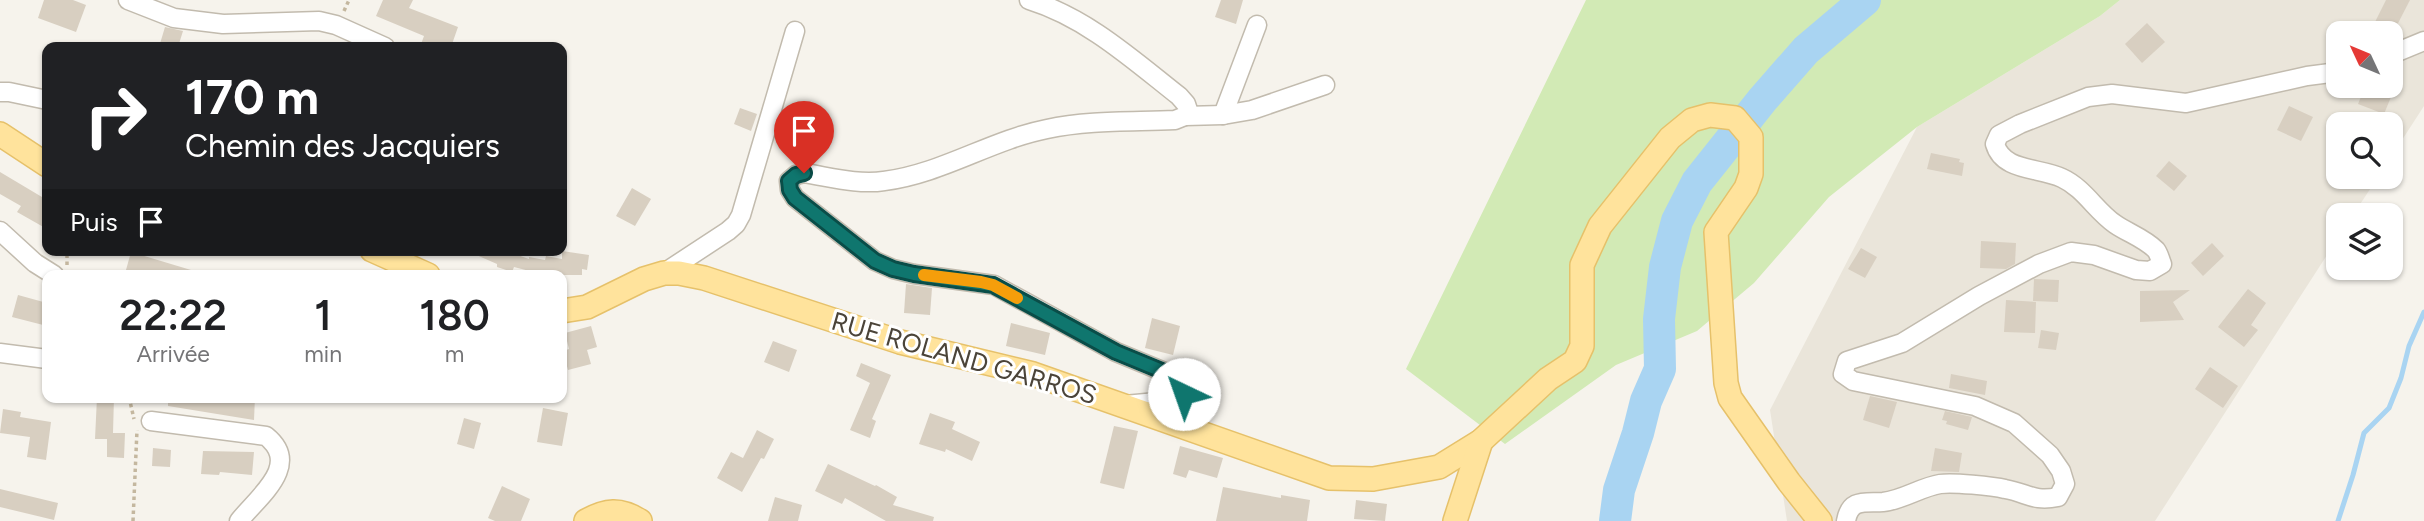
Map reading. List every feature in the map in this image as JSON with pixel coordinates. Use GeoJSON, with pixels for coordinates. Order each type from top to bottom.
{"type":"FeatureCollection","features":[{"type":"Feature","properties":{"kind":"main road","name":"RUE ROLAND GARROS"},"geometry":{"type":"LineString","coordinates":[[567,311],[587,307],[644,279],[664,273],[704,278],[900,342],[1033,374],[1329,478],[1373,480],[1439,467],[1481,441],[1548,379],[1575,361],[1582,346],[1581,265],[1600,226],[1670,138],[1692,120],[1710,114],[1735,118],[1751,137],[1751,174],[1746,188],[1716,232],[1726,383],[1730,398],[1820,521]]}},
{"type":"Feature","properties":{"kind":"main road"},"geometry":{"type":"LineString","coordinates":[[0,134],[42,162]]}},
{"type":"Feature","properties":{"kind":"main road"},"geometry":{"type":"LineString","coordinates":[[385,256],[417,270]]}},
{"type":"Feature","properties":{"kind":"main road"},"geometry":{"type":"LineString","coordinates":[[1455,521],[1481,441]]}},
{"type":"Feature","properties":{"kind":"main road"},"geometry":{"type":"LineString","coordinates":[[586,521],[618,510],[640,521]]}},
{"type":"Feature","properties":{"kind":"street"},"geometry":{"type":"LineString","coordinates":[[128,0],[174,18],[223,24],[319,22],[336,25],[374,42]]}},
{"type":"Feature","properties":{"kind":"street"},"geometry":{"type":"LineString","coordinates":[[1029,0],[1063,12],[1085,24],[1179,96],[1188,110],[1185,116]]}},
{"type":"Feature","properties":{"kind":"street"},"geometry":{"type":"LineString","coordinates":[[1223,115],[1257,25]]}},
{"type":"Feature","properties":{"kind":"street"},"geometry":{"type":"LineString","coordinates":[[664,273],[728,231],[741,215],[795,31]]}},
{"type":"Feature","properties":{"kind":"street"},"geometry":{"type":"LineString","coordinates":[[2403,50],[2424,41]]}},
{"type":"Feature","properties":{"kind":"street"},"geometry":{"type":"LineString","coordinates":[[1846,521],[1847,513],[1854,503],[1885,502],[1941,484],[2005,489],[2042,500],[2058,497],[2065,484],[2062,471],[2050,456],[2014,423],[1975,406],[1853,381],[1843,374],[1847,361],[1902,343],[1979,296],[2039,264],[2071,251],[2094,255],[2136,270],[2150,271],[2162,264],[2158,252],[2141,238],[2113,223],[2063,178],[2007,162],[1998,155],[1995,144],[1999,135],[2088,97],[2112,94],[2186,103],[2326,74]]}},
{"type":"Feature","properties":{"kind":"street"},"geometry":{"type":"LineString","coordinates":[[1122,405],[1177,400],[1184,394],[1186,385],[1179,378],[1116,352],[993,285],[914,274],[875,261],[795,198],[789,181],[804,173],[864,182],[884,181],[910,176],[1045,129],[1223,115],[1252,110],[1325,85]]}},
{"type":"Feature","properties":{"kind":"street"},"geometry":{"type":"LineString","coordinates":[[0,92],[42,99]]}},
{"type":"Feature","properties":{"kind":"street"},"geometry":{"type":"LineString","coordinates":[[0,231],[35,263],[60,270]]}},
{"type":"Feature","properties":{"kind":"street"},"geometry":{"type":"LineString","coordinates":[[0,353],[42,358]]}},
{"type":"Feature","properties":{"kind":"street"},"geometry":{"type":"LineString","coordinates":[[151,421],[266,436],[277,445],[281,457],[280,472],[239,521]]}},
{"type":"Feature","properties":{"kind":"path"},"geometry":{"type":"LineString","coordinates":[[130,403],[137,432],[133,521]]}},
{"type":"Feature","properties":{"kind":"shaded area"},"geometry":{"type":"Polygon","coordinates":[[[2120,0],[2424,0],[2424,106],[2403,138],[2403,112],[2326,112],[2326,189],[2370,189],[2361,203],[2326,203],[2326,257],[2155,521],[1787,521],[1770,410],[1917,127],[2100,16],[2120,0]]]}},
{"type":"Feature","properties":{"kind":"green space"},"geometry":{"type":"Polygon","coordinates":[[[1586,0],[2120,0],[2100,16],[1917,127],[1829,197],[1754,283],[1697,331],[1616,365],[1505,444],[1406,369],[1586,0]]]}},
{"type":"Feature","properties":{"kind":"building"},"geometry":{"type":"Polygon","coordinates":[[[44,0],[73,0],[86,5],[76,32],[38,18],[44,0]]]}},
{"type":"Feature","properties":{"kind":"building"},"geometry":{"type":"Polygon","coordinates":[[[383,0],[413,0],[409,8],[458,27],[453,42],[422,42],[424,36],[376,16],[383,0]]]}},
{"type":"Feature","properties":{"kind":"building"},"geometry":{"type":"Polygon","coordinates":[[[1221,0],[1243,0],[1236,24],[1215,17],[1221,0]]]}},
{"type":"Feature","properties":{"kind":"building"},"geometry":{"type":"Polygon","coordinates":[[[2386,0],[2410,0],[2399,21],[2376,21],[2386,0]]]}},
{"type":"Feature","properties":{"kind":"building"},"geometry":{"type":"Polygon","coordinates":[[[2147,23],[2165,42],[2142,63],[2125,44],[2147,23]]]}},
{"type":"Feature","properties":{"kind":"building"},"geometry":{"type":"Polygon","coordinates":[[[165,27],[183,31],[180,42],[160,42],[165,27]]]}},
{"type":"Feature","properties":{"kind":"building"},"geometry":{"type":"Polygon","coordinates":[[[2360,98],[2391,98],[2385,112],[2358,104],[2360,98]]]}},
{"type":"Feature","properties":{"kind":"building"},"geometry":{"type":"Polygon","coordinates":[[[2289,106],[2313,117],[2301,141],[2277,130],[2289,106]]]}},
{"type":"Feature","properties":{"kind":"building"},"geometry":{"type":"Polygon","coordinates":[[[740,108],[757,114],[751,131],[734,124],[740,108]]]}},
{"type":"Feature","properties":{"kind":"building"},"geometry":{"type":"Polygon","coordinates":[[[1931,153],[1960,159],[1959,162],[1964,163],[1962,176],[1927,169],[1931,153]]]}},
{"type":"Feature","properties":{"kind":"building"},"geometry":{"type":"Polygon","coordinates":[[[2169,161],[2187,176],[2174,191],[2156,176],[2169,161]]]}},
{"type":"Feature","properties":{"kind":"building"},"geometry":{"type":"Polygon","coordinates":[[[0,172],[42,197],[42,226],[17,212],[21,206],[0,194],[0,172]]]}},
{"type":"Feature","properties":{"kind":"building"},"geometry":{"type":"Polygon","coordinates":[[[632,188],[651,199],[635,226],[616,216],[632,188]]]}},
{"type":"Feature","properties":{"kind":"building"},"geometry":{"type":"Polygon","coordinates":[[[1981,241],[2016,243],[2015,264],[2006,269],[1980,268],[1981,241]]]}},
{"type":"Feature","properties":{"kind":"building"},"geometry":{"type":"Polygon","coordinates":[[[2212,243],[2224,256],[2203,276],[2191,263],[2212,243]]]}},
{"type":"Feature","properties":{"kind":"building"},"geometry":{"type":"Polygon","coordinates":[[[1861,248],[1877,257],[1865,278],[1848,269],[1861,248]]]}},
{"type":"Feature","properties":{"kind":"building"},"geometry":{"type":"Polygon","coordinates":[[[567,252],[589,255],[587,270],[582,269],[582,275],[567,275],[567,270],[526,270],[514,267],[513,270],[506,270],[497,267],[497,264],[479,256],[520,256],[545,260],[546,256],[562,259],[562,256],[567,256],[567,252]]]}},
{"type":"Feature","properties":{"kind":"building"},"geometry":{"type":"Polygon","coordinates":[[[130,256],[144,256],[191,270],[126,270],[130,256]]]}},
{"type":"Feature","properties":{"kind":"building"},"geometry":{"type":"Polygon","coordinates":[[[2034,279],[2059,280],[2058,302],[2033,301],[2034,279]]]}},
{"type":"Feature","properties":{"kind":"building"},"geometry":{"type":"Polygon","coordinates":[[[906,284],[932,288],[930,315],[904,313],[906,284]]]}},
{"type":"Feature","properties":{"kind":"building"},"geometry":{"type":"Polygon","coordinates":[[[2248,289],[2266,303],[2251,325],[2258,330],[2244,347],[2218,327],[2248,289]]]}},
{"type":"Feature","properties":{"kind":"building"},"geometry":{"type":"Polygon","coordinates":[[[2190,290],[2173,302],[2184,320],[2140,322],[2140,291],[2190,290]]]}},
{"type":"Feature","properties":{"kind":"building"},"geometry":{"type":"Polygon","coordinates":[[[18,295],[42,302],[42,325],[12,317],[18,295]]]}},
{"type":"Feature","properties":{"kind":"building"},"geometry":{"type":"Polygon","coordinates":[[[2006,300],[2036,302],[2035,333],[2004,332],[2006,300]]]}},
{"type":"Feature","properties":{"kind":"building"},"geometry":{"type":"Polygon","coordinates":[[[1152,318],[1180,326],[1173,355],[1145,348],[1152,318]]]}},
{"type":"Feature","properties":{"kind":"building"},"geometry":{"type":"Polygon","coordinates":[[[1011,323],[1050,333],[1045,355],[1006,346],[1011,323]]]}},
{"type":"Feature","properties":{"kind":"building"},"geometry":{"type":"Polygon","coordinates":[[[591,326],[597,347],[587,350],[591,364],[568,370],[567,332],[591,326]]]}},
{"type":"Feature","properties":{"kind":"building"},"geometry":{"type":"Polygon","coordinates":[[[2041,330],[2059,333],[2056,350],[2038,348],[2041,330]]]}},
{"type":"Feature","properties":{"kind":"building"},"geometry":{"type":"Polygon","coordinates":[[[773,341],[797,350],[789,372],[764,362],[773,341]]]}},
{"type":"Feature","properties":{"kind":"building"},"geometry":{"type":"Polygon","coordinates":[[[861,363],[891,375],[872,419],[876,421],[870,438],[850,430],[870,383],[856,376],[861,363]]]}},
{"type":"Feature","properties":{"kind":"building"},"geometry":{"type":"Polygon","coordinates":[[[2210,367],[2238,386],[2223,408],[2195,389],[2210,367]]]}},
{"type":"Feature","properties":{"kind":"building"},"geometry":{"type":"Polygon","coordinates":[[[1951,374],[1987,381],[1985,395],[1949,388],[1951,374]]]}},
{"type":"Feature","properties":{"kind":"building"},"geometry":{"type":"Polygon","coordinates":[[[1870,396],[1897,402],[1889,428],[1863,420],[1870,396]]]}},
{"type":"Feature","properties":{"kind":"building"},"geometry":{"type":"Polygon","coordinates":[[[97,403],[114,403],[113,433],[125,433],[124,458],[107,457],[107,439],[95,439],[97,403]]]}},
{"type":"Feature","properties":{"kind":"building"},"geometry":{"type":"Polygon","coordinates":[[[168,403],[255,403],[254,420],[168,406],[168,403]]]}},
{"type":"Feature","properties":{"kind":"building"},"geometry":{"type":"Polygon","coordinates":[[[543,408],[568,413],[562,446],[537,442],[543,408]]]}},
{"type":"Feature","properties":{"kind":"building"},"geometry":{"type":"Polygon","coordinates":[[[3,409],[21,412],[20,417],[51,422],[46,460],[27,457],[30,437],[0,433],[3,409]]]}},
{"type":"Feature","properties":{"kind":"building"},"geometry":{"type":"Polygon","coordinates":[[[1945,411],[1972,417],[1968,430],[1946,424],[1947,421],[1942,420],[1945,411]]]}},
{"type":"Feature","properties":{"kind":"building"},"geometry":{"type":"Polygon","coordinates":[[[930,413],[955,422],[952,429],[980,442],[972,461],[946,449],[945,452],[919,444],[930,413]]]}},
{"type":"Feature","properties":{"kind":"building"},"geometry":{"type":"Polygon","coordinates":[[[464,418],[481,423],[474,449],[457,444],[464,418]]]}},
{"type":"Feature","properties":{"kind":"building"},"geometry":{"type":"Polygon","coordinates":[[[1114,426],[1138,431],[1124,489],[1100,483],[1114,426]]]}},
{"type":"Feature","properties":{"kind":"building"},"geometry":{"type":"Polygon","coordinates":[[[757,430],[774,439],[742,492],[717,478],[731,452],[743,458],[757,430]]]}},
{"type":"Feature","properties":{"kind":"building"},"geometry":{"type":"Polygon","coordinates":[[[1180,446],[1223,458],[1217,478],[1189,470],[1186,478],[1173,474],[1180,446]]]}},
{"type":"Feature","properties":{"kind":"building"},"geometry":{"type":"Polygon","coordinates":[[[153,448],[171,450],[170,467],[152,466],[153,448]]]}},
{"type":"Feature","properties":{"kind":"building"},"geometry":{"type":"Polygon","coordinates":[[[1935,448],[1962,453],[1959,472],[1931,471],[1935,448]]]}},
{"type":"Feature","properties":{"kind":"building"},"geometry":{"type":"Polygon","coordinates":[[[203,451],[254,452],[252,475],[220,472],[219,475],[201,474],[203,451]]]}},
{"type":"Feature","properties":{"kind":"building"},"geometry":{"type":"Polygon","coordinates":[[[828,464],[897,497],[893,505],[934,517],[933,521],[886,521],[845,498],[842,504],[815,491],[828,464]]]}},
{"type":"Feature","properties":{"kind":"building"},"geometry":{"type":"Polygon","coordinates":[[[502,486],[530,499],[521,521],[495,521],[488,518],[502,486]]]}},
{"type":"Feature","properties":{"kind":"building"},"geometry":{"type":"Polygon","coordinates":[[[1223,487],[1281,498],[1281,495],[1310,500],[1307,521],[1216,521],[1223,487]]]}},
{"type":"Feature","properties":{"kind":"building"},"geometry":{"type":"Polygon","coordinates":[[[0,489],[58,503],[54,520],[0,507],[0,489]]]}},
{"type":"Feature","properties":{"kind":"building"},"geometry":{"type":"Polygon","coordinates":[[[775,497],[802,505],[798,521],[768,521],[775,497]]]}},
{"type":"Feature","properties":{"kind":"building"},"geometry":{"type":"Polygon","coordinates":[[[1356,500],[1387,504],[1385,521],[1354,519],[1356,500]]]}},
{"type":"Feature","properties":{"kind":"waterway"},"geometry":{"type":"LineString","coordinates":[[1615,521],[1619,490],[1646,401],[1660,369],[1659,319],[1665,267],[1677,221],[1697,182],[1763,99],[1806,50],[1865,0]]}},
{"type":"Feature","properties":{"kind":"waterway"},"geometry":{"type":"LineString","coordinates":[[2338,521],[2364,433],[2389,408],[2401,378],[2409,346],[2424,312]]}},
{"type":"Feature","properties":{"kind":"slow traffic"},"geometry":{"type":"LineString","coordinates":[[924,275],[981,282],[993,285],[1017,298]]}},
{"type":"Feature","properties":{"kind":"route"},"geometry":{"type":"LineString","coordinates":[[804,173],[789,181],[795,198],[875,261],[914,274],[993,285],[1116,352],[1179,378],[1186,385],[1184,394]]}}]}
